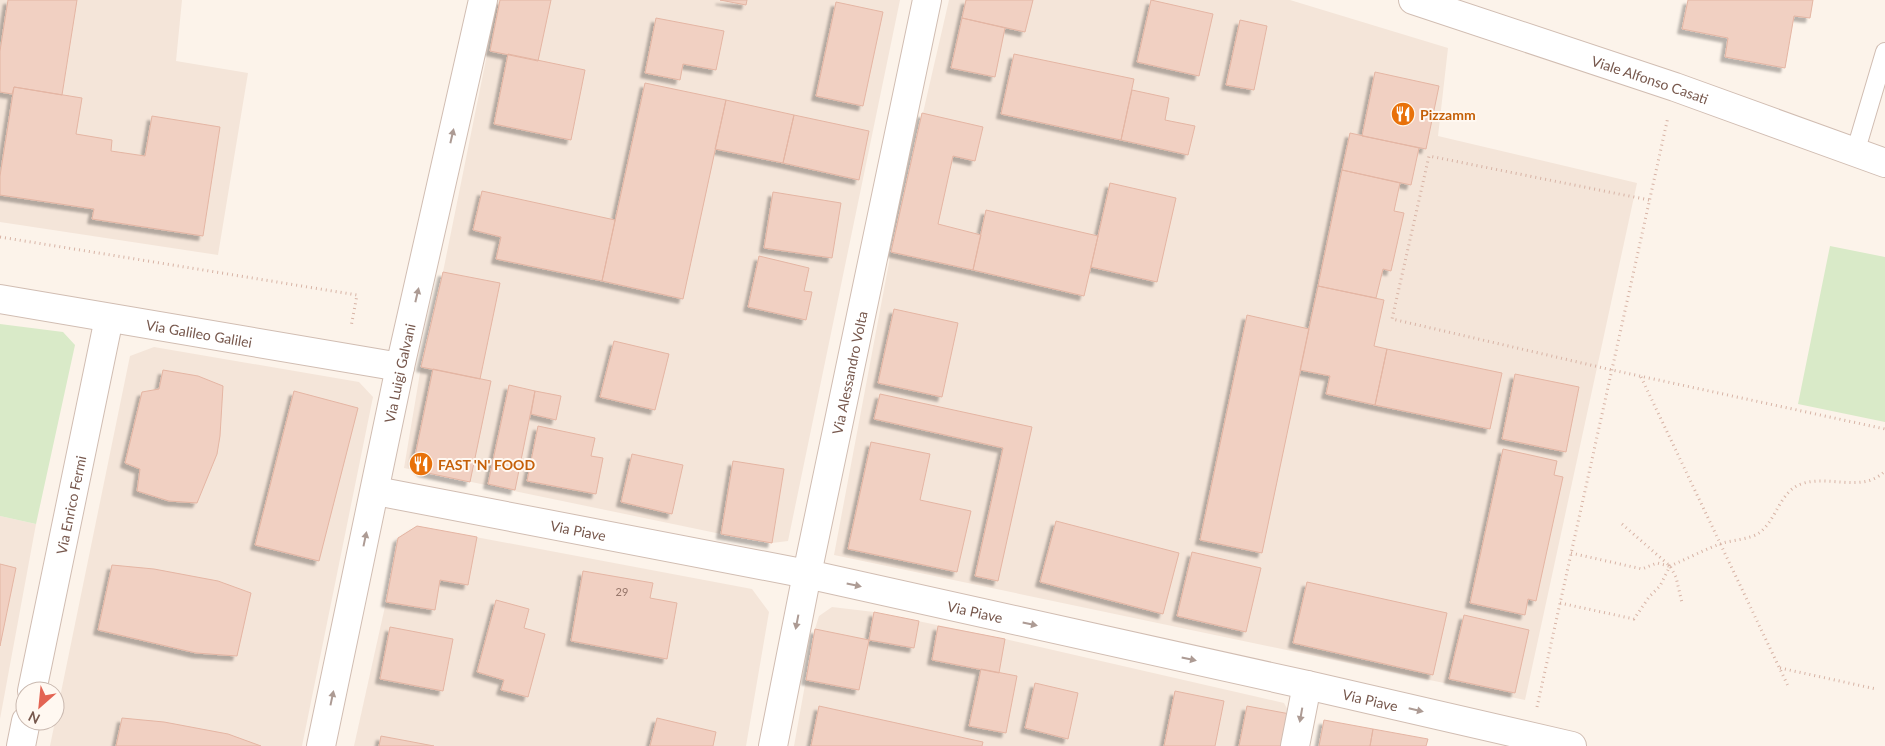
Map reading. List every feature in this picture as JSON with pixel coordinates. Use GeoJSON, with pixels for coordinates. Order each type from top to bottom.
{"type":"FeatureCollection","features":[{"type":"Feature","properties":{"kind":"street","name":"Via Alessandro Volta"},"geometry":{"type":"LineString","coordinates":[[773,746],[807,574],[928,0]]}},
{"type":"Feature","properties":{"kind":"street","name":"Viale Alfonso Casati"},"geometry":{"type":"LineString","coordinates":[[1412,0],[1674,87],[1885,163]]}},
{"type":"Feature","properties":{"kind":"street","name":"Via Luigi Galvani"},"geometry":{"type":"LineString","coordinates":[[322,746],[400,367],[479,1]]}},
{"type":"Feature","properties":{"kind":"street","name":"Via Galileo Galilei"},"geometry":{"type":"LineString","coordinates":[[0,299],[400,367]]}},
{"type":"Feature","properties":{"kind":"street","name":"Via Enrico Fermi"},"geometry":{"type":"LineString","coordinates":[[34,681],[109,318]]}},
{"type":"Feature","properties":{"kind":"street","name":"Via Piave"},"geometry":{"type":"LineString","coordinates":[[376,491],[807,574],[1572,746]]}},
{"type":"Feature","properties":{"kind":"street"},"geometry":{"type":"LineString","coordinates":[[1295,746],[1307,685]]}},
{"type":"Feature","properties":{"kind":"street"},"geometry":{"type":"LineString","coordinates":[[21,746],[24,731]]}},
{"type":"Feature","properties":{"kind":"lane"},"geometry":{"type":"LineString","coordinates":[[1855,153],[1885,52]]}},
{"type":"Feature","properties":{"kind":"path"},"geometry":{"type":"LineString","coordinates":[[1530,736],[1674,87]]}},
{"type":"Feature","properties":{"kind":"path"},"geometry":{"type":"LineString","coordinates":[[1649,200],[1429,156],[1392,319],[1612,370],[1885,429]]}},
{"type":"Feature","properties":{"kind":"path"},"geometry":{"type":"LineString","coordinates":[[0,237],[357,295],[345,358]]}},
{"type":"Feature","properties":{"kind":"path"},"geometry":{"type":"LineString","coordinates":[[1641,376],[1788,686]]}},
{"type":"Feature","properties":{"kind":"path"},"geometry":{"type":"LineString","coordinates":[[1571,552],[1642,569],[1657,563],[1670,566],[1721,544],[1758,534],[1765,528],[1786,494],[1794,486],[1816,480],[1864,483],[1885,471]]}},
{"type":"Feature","properties":{"kind":"path"},"geometry":{"type":"LineString","coordinates":[[1622,524],[1670,566],[1676,577],[1682,603]]}},
{"type":"Feature","properties":{"kind":"path"},"geometry":{"type":"LineString","coordinates":[[1560,603],[1634,619],[1648,597],[1660,586],[1670,566]]}},
{"type":"Feature","properties":{"kind":"path"},"geometry":{"type":"LineString","coordinates":[[1780,668],[1876,690]]}},
{"type":"Feature","properties":{"kind":"shaded area"},"geometry":{"type":"Polygon","coordinates":[[[0,0],[182,0],[176,61],[248,73],[218,255],[0,222],[0,0]]]}},
{"type":"Feature","properties":{"kind":"shaded area"},"geometry":{"type":"Polygon","coordinates":[[[498,0],[900,0],[788,541],[772,543],[721,534],[404,468],[421,367],[443,272],[498,0]]]}},
{"type":"Feature","properties":{"kind":"shaded area"},"geometry":{"type":"Polygon","coordinates":[[[949,0],[1290,0],[1448,48],[1438,136],[1637,183],[1525,700],[834,555],[891,252],[949,0]]]}},
{"type":"Feature","properties":{"kind":"shaded area"},"geometry":{"type":"Polygon","coordinates":[[[154,347],[359,382],[373,397],[302,746],[50,746],[53,731],[65,731],[65,681],[63,681],[130,356],[154,347]]]}},
{"type":"Feature","properties":{"kind":"shaded area"},"geometry":{"type":"Polygon","coordinates":[[[0,516],[36,524],[0,719],[0,516]]]}},
{"type":"Feature","properties":{"kind":"shaded area"},"geometry":{"type":"Polygon","coordinates":[[[417,526],[752,589],[769,612],[746,746],[354,746],[386,602],[398,538],[417,526]]]}},
{"type":"Feature","properties":{"kind":"shaded area"},"geometry":{"type":"Polygon","coordinates":[[[832,607],[874,612],[1005,639],[1284,703],[1290,714],[1284,746],[794,746],[815,629],[819,616],[832,607]]]}},
{"type":"Feature","properties":{"kind":"green space"},"geometry":{"type":"Polygon","coordinates":[[[1830,246],[1885,257],[1885,422],[1798,404],[1830,246]]]}},
{"type":"Feature","properties":{"kind":"green space"},"geometry":{"type":"Polygon","coordinates":[[[0,324],[63,332],[75,345],[36,524],[0,516],[0,324]]]}},
{"type":"Feature","properties":{"kind":"building"},"geometry":{"type":"Polygon","coordinates":[[[8,0],[77,0],[62,95],[14,87],[12,94],[0,92],[0,51],[8,0]]]}},
{"type":"Feature","properties":{"kind":"building"},"geometry":{"type":"Polygon","coordinates":[[[500,0],[551,0],[538,61],[490,51],[500,0]]]}},
{"type":"Feature","properties":{"kind":"building"},"geometry":{"type":"Polygon","coordinates":[[[720,0],[747,0],[746,5],[720,0]]]}},
{"type":"Feature","properties":{"kind":"building"},"geometry":{"type":"Polygon","coordinates":[[[966,0],[1033,0],[1025,32],[962,18],[966,0]]]}},
{"type":"Feature","properties":{"kind":"building"},"geometry":{"type":"Polygon","coordinates":[[[1151,0],[1213,14],[1199,76],[1137,62],[1151,0]]]}},
{"type":"Feature","properties":{"kind":"building"},"geometry":{"type":"Polygon","coordinates":[[[1688,0],[1813,0],[1810,18],[1794,16],[1785,68],[1725,57],[1728,38],[1682,29],[1688,0]]]}},
{"type":"Feature","properties":{"kind":"building"},"geometry":{"type":"Polygon","coordinates":[[[836,2],[883,12],[863,106],[816,96],[836,2]]]}},
{"type":"Feature","properties":{"kind":"building"},"geometry":{"type":"Polygon","coordinates":[[[656,18],[724,31],[716,70],[683,64],[680,80],[645,73],[656,18]]]}},
{"type":"Feature","properties":{"kind":"building"},"geometry":{"type":"Polygon","coordinates":[[[962,18],[1005,28],[995,77],[951,68],[962,18]]]}},
{"type":"Feature","properties":{"kind":"building"},"geometry":{"type":"Polygon","coordinates":[[[1240,20],[1267,26],[1254,90],[1226,85],[1240,20]]]}},
{"type":"Feature","properties":{"kind":"building"},"geometry":{"type":"Polygon","coordinates":[[[508,54],[585,70],[571,140],[494,124],[508,54]]]}},
{"type":"Feature","properties":{"kind":"building"},"geometry":{"type":"Polygon","coordinates":[[[1014,54],[1134,79],[1121,140],[1001,114],[1014,54]]]}},
{"type":"Feature","properties":{"kind":"building"},"geometry":{"type":"Polygon","coordinates":[[[1375,72],[1439,86],[1426,149],[1362,136],[1375,72]]]}},
{"type":"Feature","properties":{"kind":"building"},"geometry":{"type":"Polygon","coordinates":[[[645,83],[726,100],[683,299],[602,281],[645,83]]]}},
{"type":"Feature","properties":{"kind":"building"},"geometry":{"type":"Polygon","coordinates":[[[14,87],[82,98],[76,134],[112,140],[111,151],[145,156],[152,116],[220,127],[203,236],[92,219],[94,209],[0,195],[0,176],[14,87]]]}},
{"type":"Feature","properties":{"kind":"building"},"geometry":{"type":"Polygon","coordinates":[[[1132,90],[1169,98],[1165,120],[1195,126],[1188,155],[1121,140],[1132,90]]]}},
{"type":"Feature","properties":{"kind":"building"},"geometry":{"type":"Polygon","coordinates":[[[726,100],[794,115],[783,163],[715,149],[726,100]]]}},
{"type":"Feature","properties":{"kind":"building"},"geometry":{"type":"Polygon","coordinates":[[[922,113],[983,127],[975,161],[953,156],[938,224],[981,235],[973,270],[891,252],[922,113]]]}},
{"type":"Feature","properties":{"kind":"building"},"geometry":{"type":"Polygon","coordinates":[[[794,115],[869,131],[859,180],[783,163],[794,115]]]}},
{"type":"Feature","properties":{"kind":"building"},"geometry":{"type":"Polygon","coordinates":[[[1350,133],[1419,148],[1411,185],[1342,170],[1350,133]]]}},
{"type":"Feature","properties":{"kind":"building"},"geometry":{"type":"Polygon","coordinates":[[[1342,170],[1400,183],[1394,211],[1404,213],[1391,271],[1383,269],[1376,298],[1318,286],[1342,170]]]}},
{"type":"Feature","properties":{"kind":"building"},"geometry":{"type":"Polygon","coordinates":[[[1110,183],[1176,198],[1157,282],[1091,267],[1110,183]]]}},
{"type":"Feature","properties":{"kind":"building"},"geometry":{"type":"Polygon","coordinates":[[[482,191],[615,220],[602,281],[496,259],[501,237],[473,230],[482,191]]]}},
{"type":"Feature","properties":{"kind":"building"},"geometry":{"type":"Polygon","coordinates":[[[773,192],[841,203],[832,258],[764,248],[773,192]]]}},
{"type":"Feature","properties":{"kind":"building"},"geometry":{"type":"Polygon","coordinates":[[[986,210],[1098,236],[1084,296],[973,270],[986,210]]]}},
{"type":"Feature","properties":{"kind":"building"},"geometry":{"type":"Polygon","coordinates":[[[759,256],[809,268],[804,291],[812,292],[806,320],[748,307],[759,256]]]}},
{"type":"Feature","properties":{"kind":"building"},"geometry":{"type":"Polygon","coordinates":[[[443,272],[500,283],[480,379],[421,367],[443,272]]]}},
{"type":"Feature","properties":{"kind":"building"},"geometry":{"type":"Polygon","coordinates":[[[1318,286],[1384,300],[1374,346],[1387,349],[1375,405],[1326,394],[1330,376],[1300,370],[1318,286]]]}},
{"type":"Feature","properties":{"kind":"building"},"geometry":{"type":"Polygon","coordinates":[[[894,309],[958,323],[942,397],[878,383],[894,309]]]}},
{"type":"Feature","properties":{"kind":"building"},"geometry":{"type":"Polygon","coordinates":[[[1247,315],[1309,329],[1262,553],[1200,540],[1247,315]]]}},
{"type":"Feature","properties":{"kind":"building"},"geometry":{"type":"Polygon","coordinates":[[[614,341],[669,354],[655,410],[600,397],[614,341]]]}},
{"type":"Feature","properties":{"kind":"building"},"geometry":{"type":"Polygon","coordinates":[[[1387,349],[1502,373],[1490,429],[1375,405],[1387,349]]]}},
{"type":"Feature","properties":{"kind":"building"},"geometry":{"type":"Polygon","coordinates":[[[433,369],[491,381],[470,482],[423,472],[414,461],[433,369]]]}},
{"type":"Feature","properties":{"kind":"building"},"geometry":{"type":"Polygon","coordinates":[[[163,370],[198,376],[223,386],[217,454],[197,503],[169,501],[137,491],[140,469],[125,463],[142,392],[159,389],[163,370]]]}},
{"type":"Feature","properties":{"kind":"building"},"geometry":{"type":"Polygon","coordinates":[[[1515,374],[1579,387],[1566,452],[1502,439],[1515,374]]]}},
{"type":"Feature","properties":{"kind":"building"},"geometry":{"type":"Polygon","coordinates":[[[509,385],[535,391],[515,490],[488,484],[509,385]]]}},
{"type":"Feature","properties":{"kind":"building"},"geometry":{"type":"Polygon","coordinates":[[[294,391],[358,408],[319,561],[255,545],[294,391]]]}},
{"type":"Feature","properties":{"kind":"building"},"geometry":{"type":"Polygon","coordinates":[[[535,391],[561,396],[556,420],[531,414],[535,391]]]}},
{"type":"Feature","properties":{"kind":"building"},"geometry":{"type":"Polygon","coordinates":[[[880,394],[1032,427],[998,581],[975,576],[1003,448],[874,419],[880,394]]]}},
{"type":"Feature","properties":{"kind":"building"},"geometry":{"type":"Polygon","coordinates":[[[538,426],[595,438],[591,456],[603,458],[596,494],[527,481],[538,426]]]}},
{"type":"Feature","properties":{"kind":"building"},"geometry":{"type":"Polygon","coordinates":[[[871,442],[930,454],[920,500],[971,511],[957,572],[848,549],[871,442]]]}},
{"type":"Feature","properties":{"kind":"building"},"geometry":{"type":"Polygon","coordinates":[[[1503,449],[1557,461],[1554,475],[1563,477],[1536,601],[1528,599],[1525,615],[1470,603],[1503,449]]]}},
{"type":"Feature","properties":{"kind":"building"},"geometry":{"type":"Polygon","coordinates":[[[632,454],[683,465],[672,514],[621,502],[632,454]]]}},
{"type":"Feature","properties":{"kind":"building"},"geometry":{"type":"Polygon","coordinates":[[[733,461],[784,469],[772,543],[721,534],[733,461]]]}},
{"type":"Feature","properties":{"kind":"building"},"geometry":{"type":"Polygon","coordinates":[[[1056,521],[1179,553],[1163,614],[1040,582],[1056,521]]]}},
{"type":"Feature","properties":{"kind":"building"},"geometry":{"type":"Polygon","coordinates":[[[417,526],[477,537],[468,585],[440,580],[435,610],[386,602],[398,538],[417,526]]]}},
{"type":"Feature","properties":{"kind":"building"},"geometry":{"type":"Polygon","coordinates":[[[1192,552],[1261,568],[1246,632],[1177,616],[1192,552]]]}},
{"type":"Feature","properties":{"kind":"building"},"geometry":{"type":"Polygon","coordinates":[[[0,564],[16,568],[0,646],[0,564]]]}},
{"type":"Feature","properties":{"kind":"building"},"geometry":{"type":"Polygon","coordinates":[[[112,565],[154,569],[218,581],[251,593],[237,656],[196,653],[98,630],[112,565]]]}},
{"type":"Feature","properties":{"kind":"building"},"geometry":{"type":"Polygon","coordinates":[[[583,571],[653,583],[650,598],[677,603],[667,659],[571,641],[583,571]]]}},
{"type":"Feature","properties":{"kind":"building"},"geometry":{"type":"Polygon","coordinates":[[[1307,582],[1447,613],[1433,675],[1293,643],[1307,582]]]}},
{"type":"Feature","properties":{"kind":"building"},"geometry":{"type":"Polygon","coordinates":[[[496,600],[529,609],[524,628],[545,634],[528,697],[501,690],[504,680],[477,672],[496,600]]]}},
{"type":"Feature","properties":{"kind":"building"},"geometry":{"type":"Polygon","coordinates":[[[874,612],[919,621],[914,648],[869,640],[874,612]]]}},
{"type":"Feature","properties":{"kind":"building"},"geometry":{"type":"Polygon","coordinates":[[[1464,615],[1529,630],[1515,693],[1449,679],[1464,615]]]}},
{"type":"Feature","properties":{"kind":"building"},"geometry":{"type":"Polygon","coordinates":[[[938,626],[1005,639],[999,673],[932,660],[938,626]]]}},
{"type":"Feature","properties":{"kind":"building"},"geometry":{"type":"Polygon","coordinates":[[[390,627],[453,639],[443,691],[380,679],[390,627]]]}},
{"type":"Feature","properties":{"kind":"building"},"geometry":{"type":"Polygon","coordinates":[[[815,629],[869,640],[859,690],[806,680],[815,629]]]}},
{"type":"Feature","properties":{"kind":"building"},"geometry":{"type":"Polygon","coordinates":[[[981,669],[1017,676],[1006,733],[969,726],[981,669]]]}},
{"type":"Feature","properties":{"kind":"building"},"geometry":{"type":"Polygon","coordinates":[[[1035,683],[1078,693],[1068,739],[1025,728],[1035,683]]]}},
{"type":"Feature","properties":{"kind":"building"},"geometry":{"type":"Polygon","coordinates":[[[1175,691],[1224,701],[1215,746],[1164,746],[1175,691]]]}},
{"type":"Feature","properties":{"kind":"building"},"geometry":{"type":"Polygon","coordinates":[[[819,706],[983,742],[982,746],[811,746],[819,706]]]}},
{"type":"Feature","properties":{"kind":"building"},"geometry":{"type":"Polygon","coordinates":[[[1247,706],[1290,714],[1284,746],[1239,746],[1247,706]]]}},
{"type":"Feature","properties":{"kind":"building"},"geometry":{"type":"Polygon","coordinates":[[[122,718],[164,722],[228,734],[261,746],[116,746],[122,718]]]}},
{"type":"Feature","properties":{"kind":"building"},"geometry":{"type":"Polygon","coordinates":[[[657,718],[716,732],[713,746],[650,746],[657,718]]]}},
{"type":"Feature","properties":{"kind":"building"},"geometry":{"type":"Polygon","coordinates":[[[1324,720],[1373,729],[1370,746],[1319,746],[1324,720]]]}},
{"type":"Feature","properties":{"kind":"building"},"geometry":{"type":"Polygon","coordinates":[[[1373,729],[1428,739],[1426,746],[1370,746],[1373,729]]]}},
{"type":"Feature","properties":{"kind":"building"},"geometry":{"type":"Polygon","coordinates":[[[381,736],[434,746],[379,746],[381,736]]]}},
{"type":"Feature","properties":{"kind":"place","name":"Pizzamm"},"geometry":{"type":"Point","coordinates":[1403,114]}},
{"type":"Feature","properties":{"kind":"place","name":"FAST 'N' FOOD"},"geometry":{"type":"Point","coordinates":[421,464]}}]}
